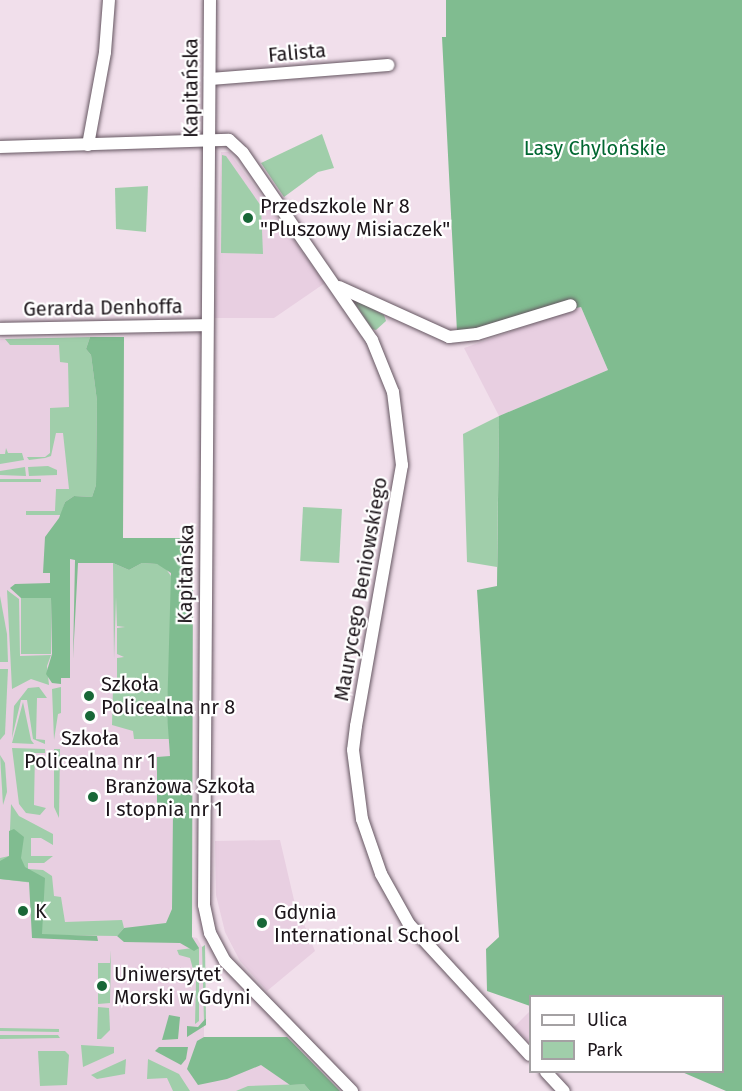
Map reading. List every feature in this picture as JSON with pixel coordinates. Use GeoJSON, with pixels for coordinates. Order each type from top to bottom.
{"type":"FeatureCollection","features":[{"type":"Feature","properties":{"kind":"street"},"geometry":{"type":"LineString","coordinates":[[88,145],[105,52],[109,0]]}},
{"type":"Feature","properties":{"kind":"street","name":"Kapitańska"},"geometry":{"type":"LineString","coordinates":[[210,0],[211,140],[202,846],[206,914],[216,946],[234,971],[352,1091]]}},
{"type":"Feature","properties":{"kind":"street","name":"Falista"},"geometry":{"type":"LineString","coordinates":[[210,79],[388,64]]}},
{"type":"Feature","properties":{"kind":"street","name":"Maurycego Beniowskiego"},"geometry":{"type":"LineString","coordinates":[[0,147],[229,140],[238,147],[337,286],[372,340],[393,392],[402,465],[353,750],[362,819],[381,874],[410,924],[529,1053]]}},
{"type":"Feature","properties":{"kind":"street"},"geometry":{"type":"LineString","coordinates":[[337,286],[400,317],[449,337],[460,337],[571,305]]}},
{"type":"Feature","properties":{"kind":"street","name":"Gerarda Denhoffa"},"geometry":{"type":"LineString","coordinates":[[0,329],[207,326]]}},
{"type":"Feature","properties":{"kind":"street"},"geometry":{"type":"LineString","coordinates":[[548,1073],[564,1091]]}},
{"type":"Feature","properties":{"kind":"shaded area","name":"Przedszkole Nr 8 \"Pluszowy Misiaczek\""},"geometry":{"type":"Polygon","coordinates":[[[221,152],[229,152],[325,283],[274,318],[215,318],[221,152]]]}},
{"type":"Feature","properties":{"kind":"shaded area"},"geometry":{"type":"Polygon","coordinates":[[[581,307],[608,370],[499,416],[464,348],[581,307]]]}},
{"type":"Feature","properties":{"kind":"shaded area"},"geometry":{"type":"Polygon","coordinates":[[[124,337],[123,538],[193,538],[192,937],[197,938],[204,951],[204,1037],[287,1037],[340,1091],[0,1091],[0,339],[124,337]]]}},
{"type":"Feature","properties":{"kind":"shaded area","name":"Gdynia International School"},"geometry":{"type":"Polygon","coordinates":[[[280,840],[294,900],[315,951],[267,991],[240,961],[225,932],[216,895],[215,841],[280,840]]]}},
{"type":"Feature","properties":{"kind":"shaded area"},"geometry":{"type":"Polygon","coordinates":[[[529,1012],[529,1043],[514,1027],[529,1012]]]}},
{"type":"Feature","properties":{"kind":"green space","name":"Lasy Chylońskie"},"geometry":{"type":"Polygon","coordinates":[[[446,0],[742,0],[742,1091],[726,1091],[684,1073],[724,1073],[724,995],[529,995],[529,1006],[487,991],[486,949],[499,937],[477,590],[497,586],[499,416],[608,370],[581,307],[457,332],[442,37],[446,37],[446,0]]]}},
{"type":"Feature","properties":{"kind":"green space"},"geometry":{"type":"Polygon","coordinates":[[[322,134],[334,168],[318,172],[284,197],[261,163],[322,134]]]}},
{"type":"Feature","properties":{"kind":"green space"},"geometry":{"type":"Polygon","coordinates":[[[222,155],[226,156],[261,206],[263,254],[221,253],[222,155]]]}},
{"type":"Feature","properties":{"kind":"green space"},"geometry":{"type":"Polygon","coordinates":[[[148,186],[146,232],[116,229],[115,188],[148,186]]]}},
{"type":"Feature","properties":{"kind":"green space"},"geometry":{"type":"Polygon","coordinates":[[[357,301],[384,315],[386,321],[376,330],[372,329],[354,302],[357,301]]]}},
{"type":"Feature","properties":{"kind":"green space"},"geometry":{"type":"Polygon","coordinates":[[[90,337],[86,349],[91,355],[97,401],[96,485],[92,497],[74,496],[65,502],[61,515],[26,515],[26,511],[55,511],[56,489],[69,489],[63,433],[56,433],[51,456],[29,460],[27,457],[45,457],[50,453],[50,408],[69,407],[68,363],[60,362],[59,345],[10,345],[5,339],[90,337]]]}},
{"type":"Feature","properties":{"kind":"green space"},"geometry":{"type":"Polygon","coordinates":[[[90,337],[124,337],[123,538],[193,538],[192,937],[199,948],[194,951],[180,943],[124,942],[117,936],[124,928],[166,923],[172,909],[173,811],[157,805],[157,757],[170,756],[167,714],[171,573],[157,564],[142,563],[129,570],[113,563],[78,563],[73,659],[75,560],[70,559],[70,678],[61,678],[61,684],[52,683],[46,674],[52,654],[51,598],[21,598],[10,588],[15,584],[50,583],[50,573],[43,573],[45,537],[59,518],[65,502],[74,496],[92,497],[96,485],[97,401],[91,355],[86,349],[90,337]]]}},
{"type":"Feature","properties":{"kind":"green space"},"geometry":{"type":"Polygon","coordinates":[[[499,416],[497,567],[467,562],[463,434],[499,416]]]}},
{"type":"Feature","properties":{"kind":"green space"},"geometry":{"type":"Polygon","coordinates":[[[6,448],[8,453],[22,453],[24,460],[0,464],[0,454],[5,454],[6,448]]]}},
{"type":"Feature","properties":{"kind":"green space"},"geometry":{"type":"Polygon","coordinates":[[[48,466],[57,470],[57,475],[29,476],[28,467],[48,466]]]}},
{"type":"Feature","properties":{"kind":"green space"},"geometry":{"type":"Polygon","coordinates":[[[25,467],[26,476],[0,475],[0,471],[25,467]]]}},
{"type":"Feature","properties":{"kind":"green space"},"geometry":{"type":"Polygon","coordinates":[[[0,479],[41,479],[41,482],[0,482],[0,479]]]}},
{"type":"Feature","properties":{"kind":"green space"},"geometry":{"type":"Polygon","coordinates":[[[303,507],[342,509],[339,563],[300,561],[303,507]]]}},
{"type":"Feature","properties":{"kind":"green space"},"geometry":{"type":"Polygon","coordinates":[[[113,563],[129,570],[142,563],[157,564],[164,566],[173,579],[167,714],[170,739],[134,739],[133,731],[112,725],[113,687],[124,680],[117,679],[117,658],[124,657],[117,654],[117,628],[125,627],[117,626],[116,597],[114,660],[113,563]]]}},
{"type":"Feature","properties":{"kind":"green space"},"geometry":{"type":"Polygon","coordinates":[[[7,590],[19,599],[20,656],[51,655],[47,666],[49,685],[31,679],[12,689],[7,590]]]}},
{"type":"Feature","properties":{"kind":"green space"},"geometry":{"type":"Polygon","coordinates":[[[0,596],[7,634],[8,662],[0,662],[0,596]]]}},
{"type":"Feature","properties":{"kind":"green space"},"geometry":{"type":"Polygon","coordinates":[[[21,598],[51,598],[51,654],[21,654],[21,598]]]}},
{"type":"Feature","properties":{"kind":"green space"},"geometry":{"type":"Polygon","coordinates":[[[0,669],[8,669],[5,734],[0,740],[0,669]]]}},
{"type":"Feature","properties":{"kind":"green space"},"geometry":{"type":"Polygon","coordinates":[[[39,687],[47,698],[37,698],[36,739],[45,740],[45,744],[33,739],[27,700],[21,700],[12,738],[14,706],[28,688],[39,687]]]}},
{"type":"Feature","properties":{"kind":"green space"},"geometry":{"type":"Polygon","coordinates":[[[61,687],[61,713],[58,714],[54,740],[52,689],[61,687]]]}},
{"type":"Feature","properties":{"kind":"green space"},"geometry":{"type":"Polygon","coordinates":[[[23,702],[31,740],[34,744],[12,743],[23,702]]]}},
{"type":"Feature","properties":{"kind":"green space"},"geometry":{"type":"Polygon","coordinates":[[[12,748],[45,749],[45,753],[35,753],[34,805],[46,808],[40,815],[26,813],[19,804],[12,748]]]}},
{"type":"Feature","properties":{"kind":"green space"},"geometry":{"type":"Polygon","coordinates":[[[54,749],[60,749],[59,818],[54,807],[54,749]]]}},
{"type":"Feature","properties":{"kind":"green space"},"geometry":{"type":"Polygon","coordinates":[[[0,755],[5,763],[7,792],[3,805],[0,755]]]}},
{"type":"Feature","properties":{"kind":"green space"},"geometry":{"type":"Polygon","coordinates":[[[11,804],[19,816],[53,834],[53,845],[41,838],[31,838],[31,856],[53,856],[44,863],[28,863],[28,869],[43,870],[52,876],[54,896],[61,897],[65,922],[122,920],[124,928],[117,936],[42,935],[42,884],[0,879],[0,858],[9,856],[11,804]]]}},
{"type":"Feature","properties":{"kind":"green space"},"geometry":{"type":"Polygon","coordinates":[[[14,829],[24,837],[21,858],[25,867],[45,878],[42,934],[97,936],[98,941],[32,938],[29,882],[0,879],[0,861],[9,856],[9,831],[14,829]]]}},
{"type":"Feature","properties":{"kind":"green space"},"geometry":{"type":"Polygon","coordinates":[[[205,945],[206,1018],[204,1021],[202,947],[205,945]]]}},
{"type":"Feature","properties":{"kind":"green space"},"geometry":{"type":"Polygon","coordinates":[[[199,948],[199,1021],[195,1024],[196,980],[190,958],[179,955],[177,950],[199,948]]]}},
{"type":"Feature","properties":{"kind":"green space"},"geometry":{"type":"Polygon","coordinates":[[[111,950],[110,1003],[98,1004],[98,963],[110,963],[111,950]]]}},
{"type":"Feature","properties":{"kind":"green space"},"geometry":{"type":"Polygon","coordinates":[[[98,1007],[109,1008],[110,1030],[101,1039],[97,1039],[98,1007]]]}},
{"type":"Feature","properties":{"kind":"green space"},"geometry":{"type":"Polygon","coordinates":[[[169,1015],[180,1017],[178,1039],[162,1040],[169,1015]]]}},
{"type":"Feature","properties":{"kind":"green space"},"geometry":{"type":"Polygon","coordinates":[[[206,1018],[206,1025],[187,1037],[187,1026],[198,1027],[206,1018]]]}},
{"type":"Feature","properties":{"kind":"green space"},"geometry":{"type":"Polygon","coordinates":[[[0,1028],[59,1029],[59,1032],[0,1031],[0,1028]]]}},
{"type":"Feature","properties":{"kind":"green space"},"geometry":{"type":"Polygon","coordinates":[[[0,1035],[58,1035],[60,1038],[0,1039],[0,1035]]]}},
{"type":"Feature","properties":{"kind":"green space"},"geometry":{"type":"Polygon","coordinates":[[[204,1037],[287,1037],[340,1091],[310,1091],[304,1084],[290,1085],[261,1065],[227,1079],[198,1085],[187,1069],[197,1041],[204,1037]]]}},
{"type":"Feature","properties":{"kind":"green space"},"geometry":{"type":"Polygon","coordinates":[[[81,1045],[114,1047],[114,1053],[83,1067],[81,1045]]]}},
{"type":"Feature","properties":{"kind":"green space"},"geometry":{"type":"Polygon","coordinates":[[[159,1047],[188,1047],[186,1059],[181,1065],[155,1051],[159,1047]]]}},
{"type":"Feature","properties":{"kind":"green space"},"geometry":{"type":"Polygon","coordinates":[[[38,1051],[65,1051],[69,1055],[67,1085],[40,1086],[38,1051]]]}},
{"type":"Feature","properties":{"kind":"green space"},"geometry":{"type":"Polygon","coordinates":[[[126,1059],[125,1074],[97,1079],[91,1075],[126,1059]]]}},
{"type":"Feature","properties":{"kind":"green space"},"geometry":{"type":"Polygon","coordinates":[[[148,1059],[179,1074],[190,1091],[173,1091],[167,1078],[147,1079],[148,1059]]]}},
{"type":"Feature","properties":{"kind":"green space"},"geometry":{"type":"Polygon","coordinates":[[[304,1084],[310,1091],[236,1091],[248,1086],[304,1084]]]}},
{"type":"Feature","properties":{"kind":"place","name":"Przedszkole Nr 8 \"Pluszowy Misiaczek\""},"geometry":{"type":"Point","coordinates":[248,218]}},
{"type":"Feature","properties":{"kind":"place","name":"Szkoła Policealna nr 8"},"geometry":{"type":"Point","coordinates":[89,696]}},
{"type":"Feature","properties":{"kind":"place","name":"Szkoła Policealna nr 1"},"geometry":{"type":"Point","coordinates":[90,716]}},
{"type":"Feature","properties":{"kind":"place","name":"Branżowa Szkoła I stopnia nr 1"},"geometry":{"type":"Point","coordinates":[93,797]}},
{"type":"Feature","properties":{"kind":"place","name":"K"},"geometry":{"type":"Point","coordinates":[23,911]}},
{"type":"Feature","properties":{"kind":"place","name":"Gdynia International School"},"geometry":{"type":"Point","coordinates":[262,923]}},
{"type":"Feature","properties":{"kind":"place","name":"Uniwersytet Morski w Gdyni"},"geometry":{"type":"Point","coordinates":[102,986]}}]}
